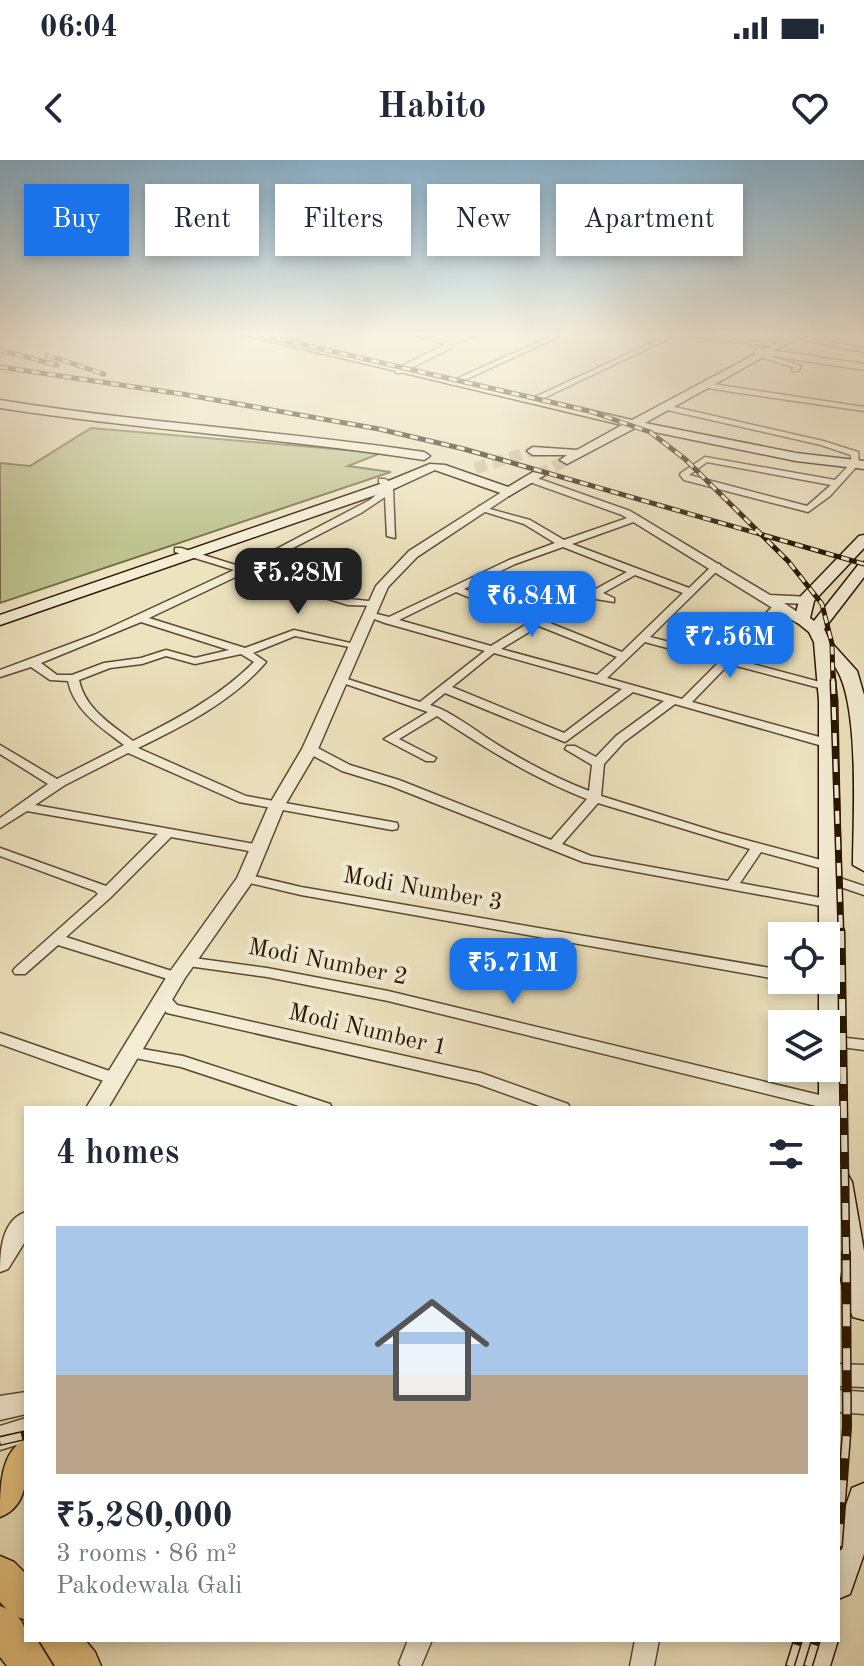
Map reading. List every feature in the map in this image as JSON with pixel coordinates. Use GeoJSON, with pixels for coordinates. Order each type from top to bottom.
{"type":"FeatureCollection","features":[{"type":"Feature","properties":{"kind":"main road"},"geometry":{"type":"LineString","coordinates":[[562,405],[632,422],[784,450],[859,459]]}},
{"type":"Feature","properties":{"kind":"main road"},"geometry":{"type":"LineString","coordinates":[[570,405],[673,433],[796,457],[859,459]]}},
{"type":"Feature","properties":{"kind":"main road"},"geometry":{"type":"LineString","coordinates":[[565,456],[663,405]]}},
{"type":"Feature","properties":{"kind":"main road"},"geometry":{"type":"LineString","coordinates":[[0,407],[77,423],[319,445],[424,462]]}},
{"type":"Feature","properties":{"kind":"main road"},"geometry":{"type":"LineString","coordinates":[[0,407],[99,420],[333,442],[457,469],[509,492],[530,476]]}},
{"type":"Feature","properties":{"kind":"main road"},"geometry":{"type":"LineString","coordinates":[[533,451],[565,456],[612,437],[632,422],[666,407]]}},
{"type":"Feature","properties":{"kind":"main road"},"geometry":{"type":"LineString","coordinates":[[612,437],[673,433]]}},
{"type":"Feature","properties":{"kind":"main road"},"geometry":{"type":"LineString","coordinates":[[0,612],[388,485],[424,462],[447,455],[455,459],[457,469]]}},
{"type":"Feature","properties":{"kind":"main road"},"geometry":{"type":"LineString","coordinates":[[457,469],[475,468],[509,477],[530,476]]}},
{"type":"Feature","properties":{"kind":"main road"},"geometry":{"type":"LineString","coordinates":[[829,922],[832,904],[827,694],[806,600],[864,539]]}},
{"type":"Feature","properties":{"kind":"main road"},"geometry":{"type":"LineString","coordinates":[[0,620],[186,552]]}},
{"type":"Feature","properties":{"kind":"main road"},"geometry":{"type":"LineString","coordinates":[[813,630],[864,567]]}},
{"type":"Feature","properties":{"kind":"main road"},"geometry":{"type":"LineString","coordinates":[[813,630],[848,671],[862,712],[864,865]]}},
{"type":"Feature","properties":{"kind":"main road"},"geometry":{"type":"LineString","coordinates":[[827,694],[862,712]]}},
{"type":"Feature","properties":{"kind":"main road"},"geometry":{"type":"LineString","coordinates":[[831,1082],[832,1106]]}},
{"type":"Feature","properties":{"kind":"main road"},"geometry":{"type":"LineString","coordinates":[[840,1199],[843,1225],[864,1308]]}},
{"type":"Feature","properties":{"kind":"main road"},"geometry":{"type":"LineString","coordinates":[[0,1500],[24,1458]]}},
{"type":"Feature","properties":{"kind":"main road"},"geometry":{"type":"LineString","coordinates":[[840,1576],[864,1499]]}},
{"type":"Feature","properties":{"kind":"main road"},"geometry":{"type":"LineString","coordinates":[[0,1575],[24,1599]]}},
{"type":"Feature","properties":{"kind":"main road"},"geometry":{"type":"LineString","coordinates":[[0,1626],[33,1666]]}},
{"type":"Feature","properties":{"kind":"main road"},"geometry":{"type":"LineString","coordinates":[[61,1642],[81,1666]]}},
{"type":"Feature","properties":{"kind":"main road"},"geometry":{"type":"LineString","coordinates":[[812,1666],[819,1642]]}},
{"type":"Feature","properties":{"kind":"street"},"geometry":{"type":"LineString","coordinates":[[666,407],[823,443],[859,459],[813,506],[797,508],[684,475],[724,443]]}},
{"type":"Feature","properties":{"kind":"street"},"geometry":{"type":"LineString","coordinates":[[705,459],[836,483]]}},
{"type":"Feature","properties":{"kind":"street"},"geometry":{"type":"LineString","coordinates":[[530,476],[636,518],[717,566],[813,630]]}},
{"type":"Feature","properties":{"kind":"street"},"geometry":{"type":"LineString","coordinates":[[388,485],[392,536]]}},
{"type":"Feature","properties":{"kind":"street"},"geometry":{"type":"LineString","coordinates":[[0,674],[143,619],[304,540],[388,485]]}},
{"type":"Feature","properties":{"kind":"street"},"geometry":{"type":"LineString","coordinates":[[98,1106],[176,977],[246,878],[277,805],[310,749],[382,586],[413,554],[509,492]]}},
{"type":"Feature","properties":{"kind":"street"},"geometry":{"type":"LineString","coordinates":[[482,508],[527,522],[563,544],[690,592]]}},
{"type":"Feature","properties":{"kind":"street"},"geometry":{"type":"LineString","coordinates":[[389,621],[512,562],[636,518]]}},
{"type":"Feature","properties":{"kind":"street"},"geometry":{"type":"LineString","coordinates":[[186,552],[372,609],[389,621],[830,744]]}},
{"type":"Feature","properties":{"kind":"street"},"geometry":{"type":"LineString","coordinates":[[599,680],[717,566]]}},
{"type":"Feature","properties":{"kind":"street"},"geometry":{"type":"LineString","coordinates":[[610,600],[600,597],[598,592],[635,571]]}},
{"type":"Feature","properties":{"kind":"street"},"geometry":{"type":"LineString","coordinates":[[454,588],[624,656]]}},
{"type":"Feature","properties":{"kind":"street"},"geometry":{"type":"LineString","coordinates":[[496,606],[522,592]]}},
{"type":"Feature","properties":{"kind":"street"},"geometry":{"type":"LineString","coordinates":[[762,598],[806,600]]}},
{"type":"Feature","properties":{"kind":"street"},"geometry":{"type":"LineString","coordinates":[[553,846],[595,798],[598,763],[620,739],[678,703],[726,661],[777,608]]}},
{"type":"Feature","properties":{"kind":"street"},"geometry":{"type":"LineString","coordinates":[[0,824],[57,784],[187,716],[247,678],[261,662],[243,652],[143,619]]}},
{"type":"Feature","properties":{"kind":"street"},"geometry":{"type":"LineString","coordinates":[[423,705],[492,650],[536,623]]}},
{"type":"Feature","properties":{"kind":"street"},"geometry":{"type":"LineString","coordinates":[[33,663],[54,678],[73,678],[108,665],[142,661],[166,653],[195,661],[243,652],[294,633],[355,647]]}},
{"type":"Feature","properties":{"kind":"street"},"geometry":{"type":"LineString","coordinates":[[643,638],[827,694]]}},
{"type":"Feature","properties":{"kind":"street"},"geometry":{"type":"LineString","coordinates":[[73,678],[74,692],[130,747],[243,799],[392,826]]}},
{"type":"Feature","properties":{"kind":"street"},"geometry":{"type":"LineString","coordinates":[[340,680],[437,711],[555,782],[595,798],[831,873],[864,891]]}},
{"type":"Feature","properties":{"kind":"street"},"geometry":{"type":"LineString","coordinates":[[444,688],[565,738],[630,689]]}},
{"type":"Feature","properties":{"kind":"street"},"geometry":{"type":"LineString","coordinates":[[430,758],[390,739],[437,711]]}},
{"type":"Feature","properties":{"kind":"street"},"geometry":{"type":"LineString","coordinates":[[0,749],[57,784]]}},
{"type":"Feature","properties":{"kind":"street"},"geometry":{"type":"LineString","coordinates":[[310,749],[346,768],[395,783],[588,859],[832,904]]}},
{"type":"Feature","properties":{"kind":"street"},"geometry":{"type":"LineString","coordinates":[[571,749],[598,763]]}},
{"type":"Feature","properties":{"kind":"street"},"geometry":{"type":"LineString","coordinates":[[28,807],[260,849]]}},
{"type":"Feature","properties":{"kind":"street"},"geometry":{"type":"LineString","coordinates":[[20,971],[105,895],[167,833]]}},
{"type":"Feature","properties":{"kind":"street"},"geometry":{"type":"LineString","coordinates":[[733,884],[757,848]]}},
{"type":"Feature","properties":{"kind":"street"},"geometry":{"type":"LineString","coordinates":[[0,852],[100,888],[105,895]]}},
{"type":"Feature","properties":{"kind":"street","name":"Modi Number 3"},"geometry":{"type":"LineString","coordinates":[[246,878],[301,891],[768,973]]}},
{"type":"Feature","properties":{"kind":"street"},"geometry":{"type":"LineString","coordinates":[[56,939],[176,977]]}},
{"type":"Feature","properties":{"kind":"street","name":"Modi Number 2"},"geometry":{"type":"LineString","coordinates":[[186,962],[264,970],[448,1011],[832,1106]]}},
{"type":"Feature","properties":{"kind":"street","name":"Modi Number 1"},"geometry":{"type":"LineString","coordinates":[[164,1000],[172,1009],[481,1079],[556,1106]]}},
{"type":"Feature","properties":{"kind":"street"},"geometry":{"type":"LineString","coordinates":[[0,1038],[115,1079]]}},
{"type":"Feature","properties":{"kind":"street"},"geometry":{"type":"LineString","coordinates":[[840,1042],[864,1045]]}},
{"type":"Feature","properties":{"kind":"street"},"geometry":{"type":"LineString","coordinates":[[131,1052],[183,1062],[318,1106]]}},
{"type":"Feature","properties":{"kind":"street"},"geometry":{"type":"LineString","coordinates":[[0,1262],[24,1224]]}},
{"type":"Feature","properties":{"kind":"street"},"geometry":{"type":"LineString","coordinates":[[840,1375],[864,1376]]}},
{"type":"Feature","properties":{"kind":"street"},"geometry":{"type":"LineString","coordinates":[[840,1401],[864,1403]]}},
{"type":"Feature","properties":{"kind":"street"},"geometry":{"type":"LineString","coordinates":[[0,1438],[24,1431]]}},
{"type":"Feature","properties":{"kind":"street"},"geometry":{"type":"LineString","coordinates":[[411,1663],[419,1642]]}},
{"type":"Feature","properties":{"kind":"street"},"geometry":{"type":"LineString","coordinates":[[642,1666],[647,1642]]}},
{"type":"Feature","properties":{"kind":"green space"},"geometry":{"type":"Polygon","coordinates":[[[91,428],[381,453],[348,466],[391,472],[0,603],[0,463],[30,466],[91,428]]]}},
{"type":"Feature","properties":{"kind":"tunnel"},"geometry":{"type":"LineString","coordinates":[[475,468],[533,451]]}},
{"type":"Feature","properties":{"kind":"tunnel"},"geometry":{"type":"LineString","coordinates":[[538,475],[567,460]]}},
{"type":"Feature","properties":{"kind":"railway"},"geometry":{"type":"LineString","coordinates":[[245,405],[379,429],[464,449],[761,534]]}},
{"type":"Feature","properties":{"kind":"railway"},"geometry":{"type":"LineString","coordinates":[[564,405],[650,432],[685,459],[761,534]]}},
{"type":"Feature","properties":{"kind":"railway"},"geometry":{"type":"LineString","coordinates":[[761,534],[864,564]]}},
{"type":"Feature","properties":{"kind":"railway"},"geometry":{"type":"LineString","coordinates":[[761,534],[788,561],[822,604],[832,644],[833,683]]}},
{"type":"Feature","properties":{"kind":"railway"},"geometry":{"type":"LineString","coordinates":[[833,681],[841,933]]}},
{"type":"Feature","properties":{"kind":"railway"},"geometry":{"type":"LineString","coordinates":[[841,931],[846,1255]]}},
{"type":"Feature","properties":{"kind":"railway"},"geometry":{"type":"LineString","coordinates":[[840,1520],[847,1427],[846,1253]]}},
{"type":"Feature","properties":{"kind":"railway"},"geometry":{"type":"LineString","coordinates":[[0,1441],[24,1435]]}},
{"type":"Feature","properties":{"kind":"railway"},"geometry":{"type":"LineString","coordinates":[[790,1666],[797,1642]]}},
{"type":"Feature","properties":{"kind":"railway"},"geometry":{"type":"LineString","coordinates":[[808,1666],[815,1642]]}}]}
